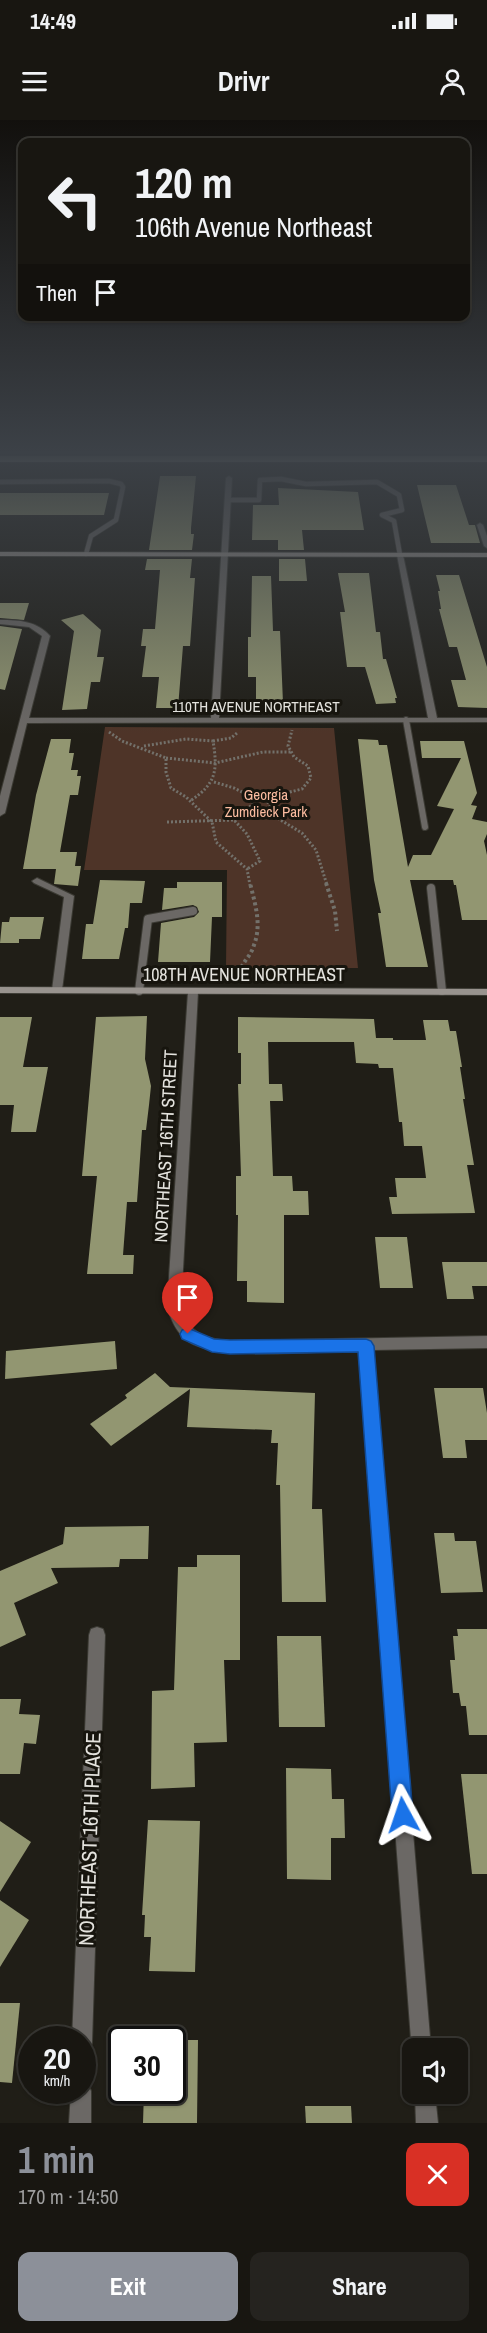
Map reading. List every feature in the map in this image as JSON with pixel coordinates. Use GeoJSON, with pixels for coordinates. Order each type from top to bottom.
{"type":"FeatureCollection","features":[{"type":"Feature","properties":{"kind":"main road"},"geometry":{"type":"LineString","coordinates":[[0,554],[487,555]]}},
{"type":"Feature","properties":{"kind":"main road","name":"108TH AVENUE NORTHEAST"},"geometry":{"type":"LineString","coordinates":[[0,990],[487,992]]}},
{"type":"Feature","properties":{"kind":"street"},"geometry":{"type":"LineString","coordinates":[[215,721],[223,548]]}},
{"type":"Feature","properties":{"kind":"street"},"geometry":{"type":"LineString","coordinates":[[400,555],[433,720]]}},
{"type":"Feature","properties":{"kind":"street"},"geometry":{"type":"LineString","coordinates":[[0,622],[35,627],[46,636],[0,813]]}},
{"type":"Feature","properties":{"kind":"street","name":"110TH AVENUE NORTHEAST"},"geometry":{"type":"LineString","coordinates":[[25,721],[487,720]]}},
{"type":"Feature","properties":{"kind":"street"},"geometry":{"type":"LineString","coordinates":[[37,881],[69,896],[57,990]]}},
{"type":"Feature","properties":{"kind":"street","name":"NORTHEAST 16TH STREET"},"geometry":{"type":"LineString","coordinates":[[193,992],[174,1307],[178,1322],[188,1334],[212,1346],[366,1346]]}},
{"type":"Feature","properties":{"kind":"street"},"geometry":{"type":"LineString","coordinates":[[421,2038],[366,1346],[487,1342]]}},
{"type":"Feature","properties":{"kind":"street","name":"NORTHEAST 16TH PLACE"},"geometry":{"type":"LineString","coordinates":[[83,2026],[97,1635]]}},
{"type":"Feature","properties":{"kind":"street"},"geometry":{"type":"LineString","coordinates":[[80,2123],[81,2104]]}},
{"type":"Feature","properties":{"kind":"street"},"geometry":{"type":"LineString","coordinates":[[426,2104],[427,2123]]}},
{"type":"Feature","properties":{"kind":"lane"},"geometry":{"type":"LineString","coordinates":[[86,554],[88,548]]}},
{"type":"Feature","properties":{"kind":"lane"},"geometry":{"type":"LineString","coordinates":[[399,548],[400,555]]}},
{"type":"Feature","properties":{"kind":"lane"},"geometry":{"type":"LineString","coordinates":[[406,720],[425,827]]}},
{"type":"Feature","properties":{"kind":"lane"},"geometry":{"type":"LineString","coordinates":[[430,888],[442,992]]}},
{"type":"Feature","properties":{"kind":"lane"},"geometry":{"type":"LineString","coordinates":[[139,991],[148,919],[193,911]]}},
{"type":"Feature","properties":{"kind":"path"},"geometry":{"type":"LineString","coordinates":[[167,822],[234,820],[258,800],[302,789],[311,778],[308,766],[294,757],[288,746],[293,720]]}},
{"type":"Feature","properties":{"kind":"path"},"geometry":{"type":"LineString","coordinates":[[110,721],[109,732],[115,738],[156,750],[166,758],[216,763],[263,752],[291,752]]}},
{"type":"Feature","properties":{"kind":"path"},"geometry":{"type":"LineString","coordinates":[[143,747],[186,738],[213,741],[216,763],[214,782],[202,794],[190,801]]}},
{"type":"Feature","properties":{"kind":"path"},"geometry":{"type":"LineString","coordinates":[[166,758],[166,772],[171,788],[190,801],[212,822],[216,842],[247,869],[259,924],[254,947],[240,968],[239,983]]}},
{"type":"Feature","properties":{"kind":"path"},"geometry":{"type":"LineString","coordinates":[[214,782],[234,788],[258,800]]}},
{"type":"Feature","properties":{"kind":"path"},"geometry":{"type":"LineString","coordinates":[[266,798],[274,816],[302,833],[316,850],[335,911],[337,931]]}},
{"type":"Feature","properties":{"kind":"path"},"geometry":{"type":"LineString","coordinates":[[234,820],[247,834],[260,861],[247,869]]}},
{"type":"Feature","properties":{"kind":"green space","name":"Georgia Zumdieck Park"},"geometry":{"type":"Polygon","coordinates":[[[105,727],[334,728],[358,968],[226,968],[227,870],[84,870],[105,727]]]}},
{"type":"Feature","properties":{"kind":"building"},"geometry":{"type":"Polygon","coordinates":[[[149,548],[192,548],[192,550],[149,548]]]}},
{"type":"Feature","properties":{"kind":"building"},"geometry":{"type":"Polygon","coordinates":[[[304,548],[304,550],[278,550],[304,548]]]}},
{"type":"Feature","properties":{"kind":"building"},"geometry":{"type":"Polygon","coordinates":[[[147,559],[192,559],[190,578],[195,578],[190,646],[183,646],[178,708],[156,708],[159,677],[142,677],[146,646],[141,646],[143,629],[155,629],[160,570],[145,570],[147,559]]]}},
{"type":"Feature","properties":{"kind":"building"},"geometry":{"type":"Polygon","coordinates":[[[279,559],[305,559],[307,581],[279,581],[279,559]]]}},
{"type":"Feature","properties":{"kind":"building"},"geometry":{"type":"Polygon","coordinates":[[[338,573],[369,573],[376,632],[380,632],[383,659],[386,659],[397,698],[395,698],[396,703],[376,704],[365,667],[347,667],[340,612],[345,612],[338,573]]]}},
{"type":"Feature","properties":{"kind":"building"},"geometry":{"type":"Polygon","coordinates":[[[436,575],[459,575],[487,667],[487,708],[458,707],[451,680],[466,680],[457,647],[449,647],[439,609],[441,609],[438,591],[440,591],[436,575]]]}},
{"type":"Feature","properties":{"kind":"building"},"geometry":{"type":"Polygon","coordinates":[[[252,576],[271,576],[273,631],[280,631],[283,703],[277,705],[256,705],[256,677],[248,677],[252,576]]]}},
{"type":"Feature","properties":{"kind":"building"},"geometry":{"type":"Polygon","coordinates":[[[0,603],[29,603],[24,620],[0,618],[0,603]]]}},
{"type":"Feature","properties":{"kind":"building"},"geometry":{"type":"Polygon","coordinates":[[[83,614],[101,630],[97,657],[104,657],[100,682],[91,682],[87,709],[62,710],[74,631],[61,620],[83,614]]]}},
{"type":"Feature","properties":{"kind":"building"},"geometry":{"type":"Polygon","coordinates":[[[0,626],[22,629],[5,690],[0,689],[0,626]]]}},
{"type":"Feature","properties":{"kind":"building"},"geometry":{"type":"Polygon","coordinates":[[[51,739],[71,739],[69,753],[74,753],[71,770],[78,770],[77,776],[81,776],[78,795],[70,795],[60,852],[77,852],[75,866],[81,866],[78,886],[54,884],[56,869],[23,869],[36,795],[51,739]]]}},
{"type":"Feature","properties":{"kind":"building"},"geometry":{"type":"Polygon","coordinates":[[[358,739],[378,740],[379,745],[387,745],[408,867],[413,855],[431,855],[454,809],[437,806],[461,758],[422,758],[420,741],[464,741],[477,793],[471,805],[477,806],[472,819],[487,822],[487,834],[484,841],[487,855],[487,920],[462,920],[456,885],[453,880],[410,880],[428,967],[386,967],[358,739]]]}},
{"type":"Feature","properties":{"kind":"building"},"geometry":{"type":"Polygon","coordinates":[[[100,880],[145,881],[142,903],[130,903],[128,928],[125,928],[119,959],[82,959],[86,924],[93,924],[100,880]]]}},
{"type":"Feature","properties":{"kind":"building"},"geometry":{"type":"Polygon","coordinates":[[[177,882],[222,882],[222,917],[212,917],[210,962],[158,962],[161,923],[194,917],[199,912],[193,905],[162,910],[164,888],[177,888],[177,882]]]}},
{"type":"Feature","properties":{"kind":"building"},"geometry":{"type":"Polygon","coordinates":[[[10,917],[44,917],[40,939],[19,939],[19,943],[0,943],[2,922],[9,922],[10,917]]]}},
{"type":"Feature","properties":{"kind":"building"},"geometry":{"type":"Polygon","coordinates":[[[147,1016],[145,1059],[151,1086],[146,1130],[142,1130],[137,1202],[127,1202],[123,1255],[134,1255],[133,1274],[87,1274],[97,1176],[82,1176],[96,1017],[147,1016]]]}},
{"type":"Feature","properties":{"kind":"building"},"geometry":{"type":"Polygon","coordinates":[[[0,1017],[32,1017],[23,1067],[48,1067],[36,1132],[11,1132],[14,1105],[0,1105],[0,1017]]]}},
{"type":"Feature","properties":{"kind":"building"},"geometry":{"type":"Polygon","coordinates":[[[238,1017],[374,1019],[376,1038],[393,1038],[393,1040],[426,1040],[423,1020],[448,1020],[450,1031],[456,1031],[462,1067],[460,1067],[465,1099],[463,1099],[474,1165],[467,1165],[475,1213],[392,1214],[389,1197],[397,1197],[395,1178],[426,1178],[422,1146],[404,1146],[393,1068],[379,1068],[378,1064],[356,1063],[354,1042],[268,1042],[269,1084],[282,1084],[283,1101],[270,1101],[273,1176],[292,1176],[293,1191],[308,1191],[309,1215],[284,1215],[284,1303],[247,1302],[247,1281],[237,1281],[236,1176],[241,1176],[238,1084],[241,1084],[241,1053],[238,1053],[238,1017]]]}},
{"type":"Feature","properties":{"kind":"building"},"geometry":{"type":"Polygon","coordinates":[[[375,1237],[407,1237],[413,1288],[380,1288],[375,1237]]]}},
{"type":"Feature","properties":{"kind":"building"},"geometry":{"type":"Polygon","coordinates":[[[442,1262],[487,1262],[487,1286],[472,1286],[474,1299],[447,1299],[442,1262]]]}},
{"type":"Feature","properties":{"kind":"building"},"geometry":{"type":"Polygon","coordinates":[[[115,1341],[117,1369],[5,1379],[6,1351],[115,1341]]]}},
{"type":"Feature","properties":{"kind":"building"},"geometry":{"type":"Polygon","coordinates":[[[155,1373],[170,1387],[315,1393],[312,1509],[322,1509],[326,1602],[282,1602],[280,1485],[276,1485],[278,1443],[271,1443],[272,1430],[187,1427],[190,1389],[111,1446],[90,1424],[127,1398],[125,1395],[155,1373]]]}},
{"type":"Feature","properties":{"kind":"building"},"geometry":{"type":"Polygon","coordinates":[[[434,1388],[483,1388],[487,1413],[487,1440],[465,1440],[467,1458],[443,1458],[434,1388]]]}},
{"type":"Feature","properties":{"kind":"building"},"geometry":{"type":"Polygon","coordinates":[[[149,1526],[148,1559],[120,1559],[119,1567],[51,1568],[58,1583],[14,1603],[26,1635],[0,1647],[0,1571],[63,1544],[65,1527],[149,1526]]]}},
{"type":"Feature","properties":{"kind":"building"},"geometry":{"type":"Polygon","coordinates":[[[434,1533],[454,1533],[455,1541],[476,1541],[483,1592],[441,1593],[434,1533]]]}},
{"type":"Feature","properties":{"kind":"building"},"geometry":{"type":"Polygon","coordinates":[[[197,1555],[240,1555],[240,1660],[224,1660],[227,1742],[194,1743],[195,1787],[151,1789],[152,1691],[174,1690],[178,1567],[197,1567],[197,1555]]]}},
{"type":"Feature","properties":{"kind":"building"},"geometry":{"type":"Polygon","coordinates":[[[457,1629],[487,1629],[487,1735],[469,1735],[466,1706],[461,1706],[459,1693],[453,1693],[450,1660],[455,1660],[453,1636],[458,1636],[457,1629]]]}},
{"type":"Feature","properties":{"kind":"building"},"geometry":{"type":"Polygon","coordinates":[[[277,1636],[321,1636],[325,1727],[279,1727],[277,1636]]]}},
{"type":"Feature","properties":{"kind":"building"},"geometry":{"type":"Polygon","coordinates":[[[0,1699],[21,1699],[19,1714],[40,1715],[36,1744],[24,1743],[20,1774],[0,1774],[0,1699]]]}},
{"type":"Feature","properties":{"kind":"building"},"geometry":{"type":"Polygon","coordinates":[[[286,1768],[331,1769],[332,1799],[344,1799],[345,1838],[331,1838],[331,1880],[287,1879],[286,1768]]]}},
{"type":"Feature","properties":{"kind":"building"},"geometry":{"type":"Polygon","coordinates":[[[461,1774],[487,1774],[487,1874],[472,1874],[461,1774]]]}},
{"type":"Feature","properties":{"kind":"building"},"geometry":{"type":"Polygon","coordinates":[[[148,1820],[200,1821],[195,1972],[149,1971],[151,1937],[144,1937],[145,1915],[142,1915],[148,1820]]]}},
{"type":"Feature","properties":{"kind":"building"},"geometry":{"type":"Polygon","coordinates":[[[0,1821],[31,1842],[0,1892],[0,1821]]]}},
{"type":"Feature","properties":{"kind":"building"},"geometry":{"type":"Polygon","coordinates":[[[0,1900],[29,1920],[0,1967],[0,1900]]]}},
{"type":"Feature","properties":{"kind":"building"},"geometry":{"type":"Polygon","coordinates":[[[0,2003],[20,2003],[12,2083],[0,2082],[0,2003]]]}},
{"type":"Feature","properties":{"kind":"building"},"geometry":{"type":"Polygon","coordinates":[[[186,2040],[198,2040],[197,2123],[143,2123],[144,2104],[186,2104],[186,2040]]]}},
{"type":"Feature","properties":{"kind":"building"},"geometry":{"type":"Polygon","coordinates":[[[305,2106],[351,2106],[352,2123],[306,2123],[305,2106]]]}},
{"type":"Feature","properties":{"kind":"route"},"geometry":{"type":"LineString","coordinates":[[188,1334],[212,1346],[366,1346],[403,1815]]}}]}
